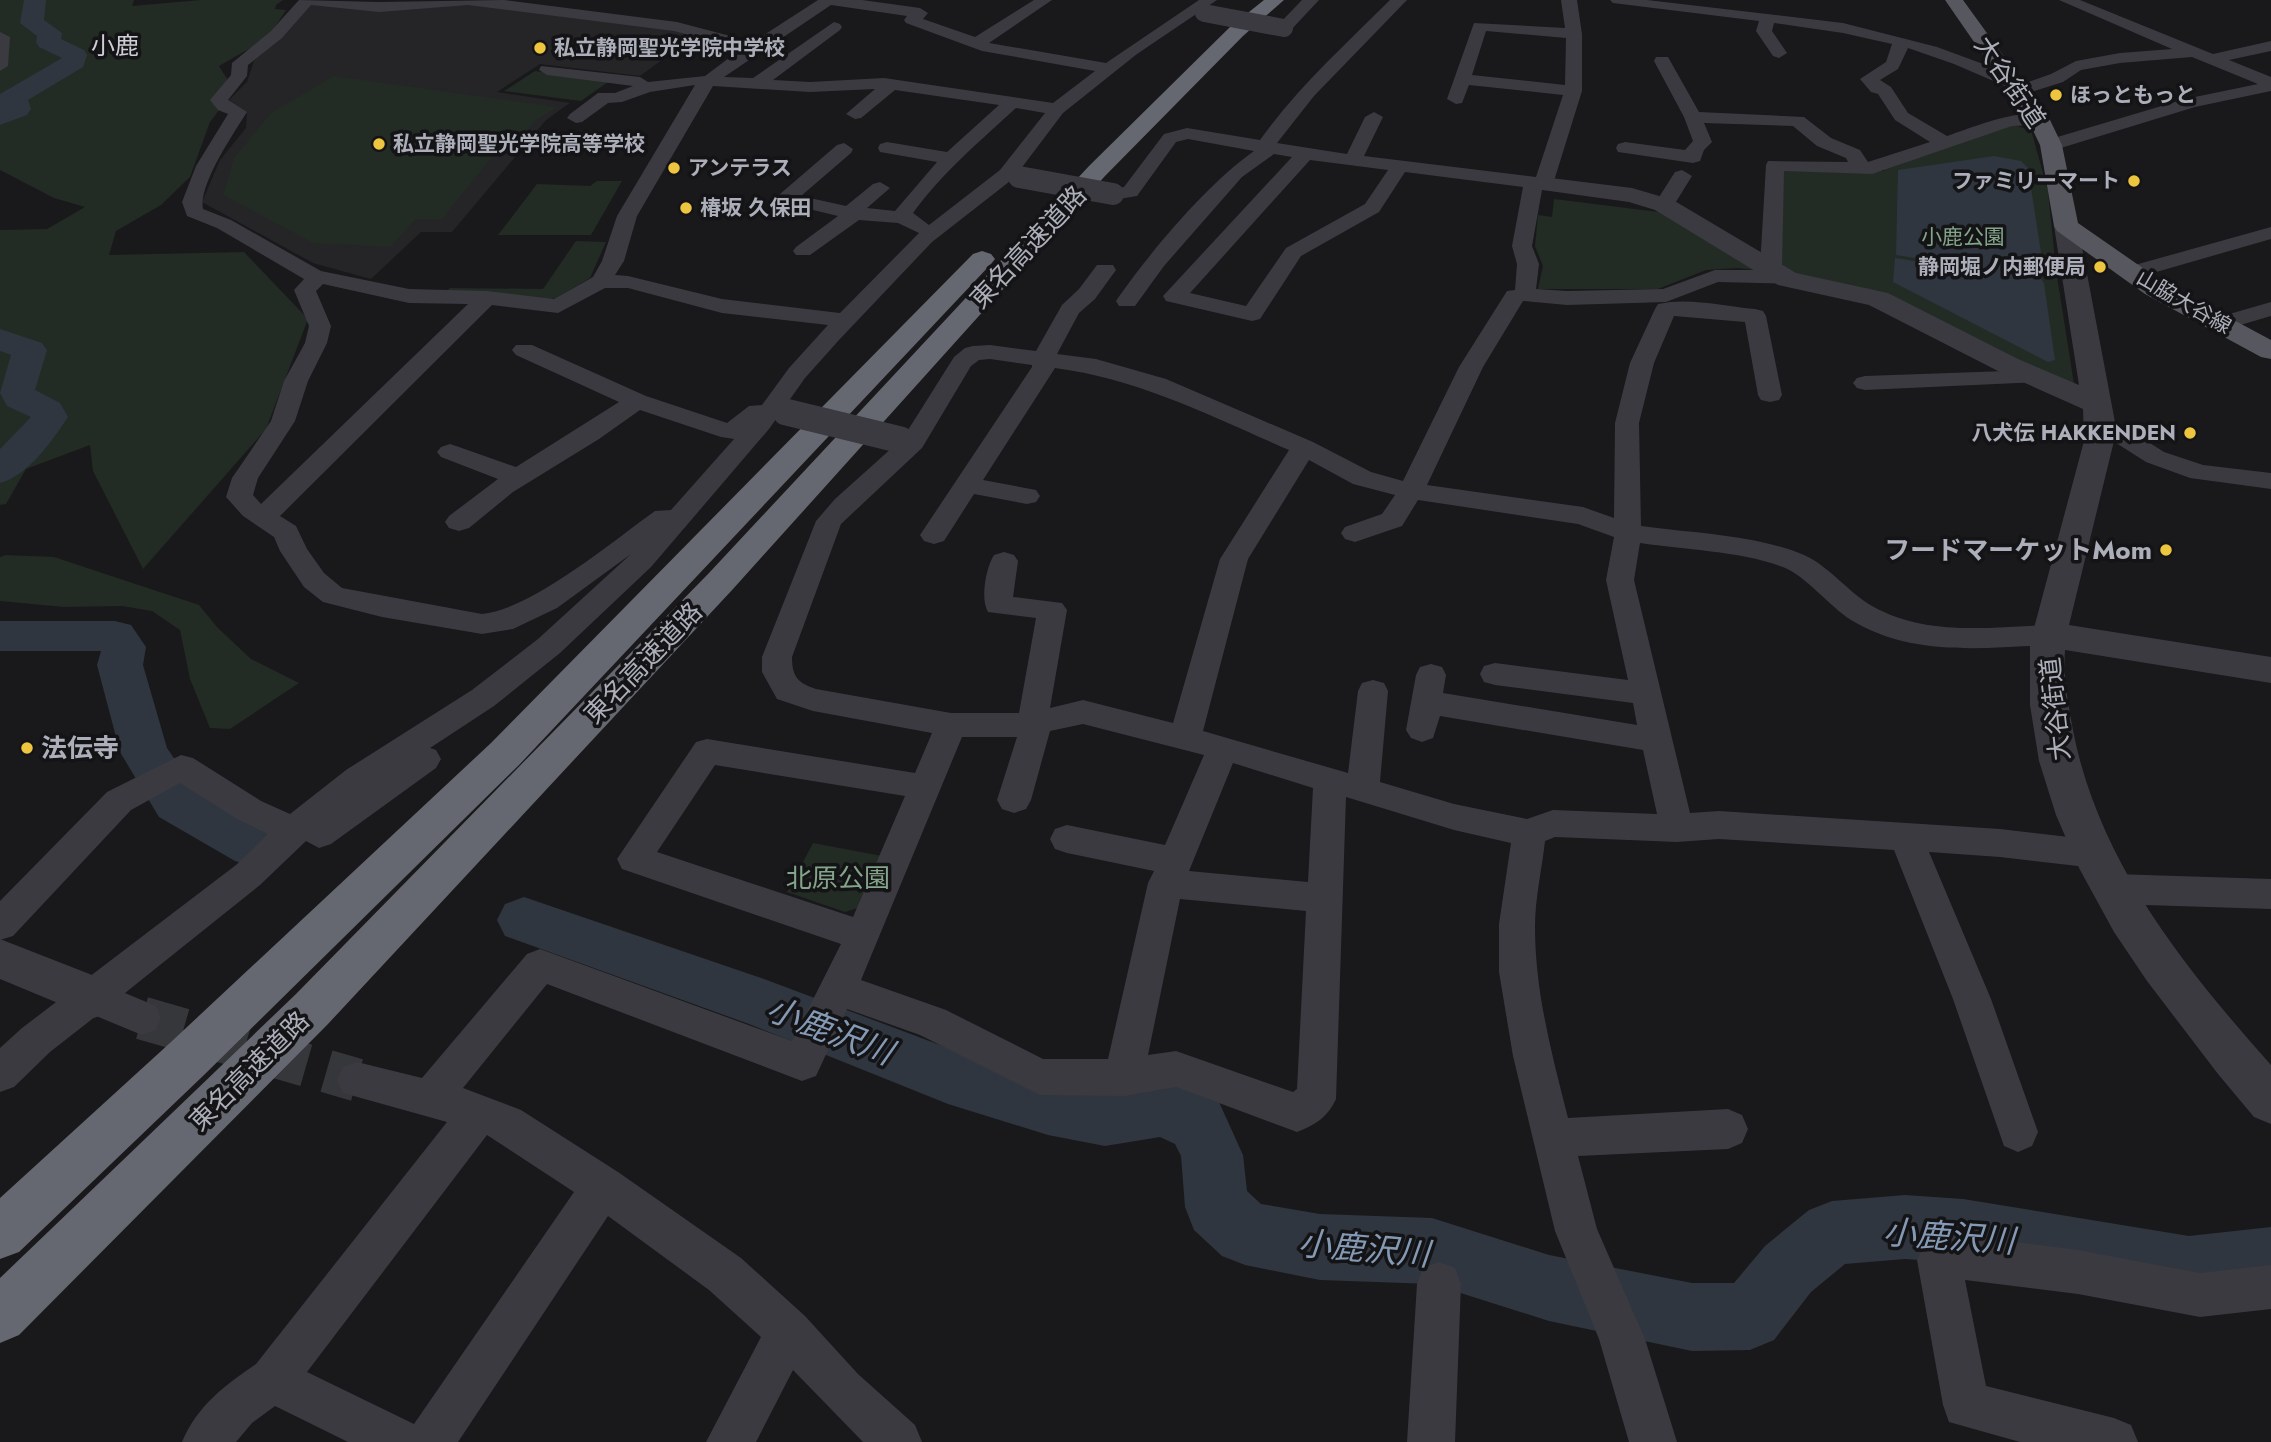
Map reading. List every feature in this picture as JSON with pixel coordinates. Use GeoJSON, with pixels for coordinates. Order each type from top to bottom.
{"type":"FeatureCollection","features":[{"type":"Feature","properties":{"kind":"highway","name":"東名高速道路"},"geometry":{"type":"LineString","coordinates":[[0,1233],[198,1049],[505,754],[1080,157],[1172,69],[1250,0]]}},
{"type":"Feature","properties":{"kind":"highway","name":"東名高速道路"},"geometry":{"type":"LineString","coordinates":[[0,1316],[312,1009],[721,581],[1097,172],[1236,32],[1282,11]]}},
{"type":"Feature","properties":{"kind":"main road","name":"大谷街道"},"geometry":{"type":"LineString","coordinates":[[1954,0],[2039,120],[2051,145],[2066,226]]}},
{"type":"Feature","properties":{"kind":"main road","name":"山脇大谷線"},"geometry":{"type":"LineString","coordinates":[[2066,226],[2132,273],[2271,351]]}},
{"type":"Feature","properties":{"kind":"street"},"geometry":{"type":"LineString","coordinates":[[755,47],[667,25],[482,1],[379,7],[307,0],[296,16],[274,38],[240,63],[239,76],[219,100],[224,107],[238,112],[236,120],[222,136],[192,202],[194,212],[224,224],[317,278],[410,296],[487,298],[558,306],[601,281],[613,261],[627,216],[709,80],[829,0],[920,13],[912,20],[977,43],[1040,58],[1108,68]]}},
{"type":"Feature","properties":{"kind":"street"},"geometry":{"type":"LineString","coordinates":[[977,43],[1044,0]]}},
{"type":"Feature","properties":{"kind":"street"},"geometry":{"type":"LineString","coordinates":[[0,1073],[36,1040],[248,875],[294,831],[358,779],[516,675],[604,595],[640,561],[779,411],[797,373],[846,320],[932,233],[1013,175],[1057,109],[1108,68],[1198,7],[1284,28],[1282,11],[1311,0]]}},
{"type":"Feature","properties":{"kind":"street"},"geometry":{"type":"LineString","coordinates":[[1127,301],[1157,262],[1235,173],[1267,147],[1300,101],[1399,0]]}},
{"type":"Feature","properties":{"kind":"street"},"geometry":{"type":"LineString","coordinates":[[1525,294],[1528,264],[1522,246],[1538,183],[1573,91],[1574,34],[1569,0]]}},
{"type":"Feature","properties":{"kind":"street"},"geometry":{"type":"LineString","coordinates":[[1618,0],[1677,9],[1785,19],[1901,41],[1994,74],[2017,88],[2057,78],[2076,66],[2120,58],[2195,52]]}},
{"type":"Feature","properties":{"kind":"street"},"geometry":{"type":"LineString","coordinates":[[1776,0],[1785,19]]}},
{"type":"Feature","properties":{"kind":"street"},"geometry":{"type":"LineString","coordinates":[[2067,0],[2271,84]]}},
{"type":"Feature","properties":{"kind":"street"},"geometry":{"type":"LineString","coordinates":[[1768,18],[1764,31],[1779,53]]}},
{"type":"Feature","properties":{"kind":"street"},"geometry":{"type":"LineString","coordinates":[[1456,99],[1480,26],[1574,34]]}},
{"type":"Feature","properties":{"kind":"street"},"geometry":{"type":"LineString","coordinates":[[758,83],[834,27]]}},
{"type":"Feature","properties":{"kind":"street"},"geometry":{"type":"LineString","coordinates":[[0,37],[0,66]]}},
{"type":"Feature","properties":{"kind":"street"},"geometry":{"type":"LineString","coordinates":[[1901,41],[1899,58],[1893,66],[1869,79],[1877,88],[1885,91],[1889,106],[1923,132],[1947,143]]}},
{"type":"Feature","properties":{"kind":"street"},"geometry":{"type":"LineString","coordinates":[[2213,59],[2271,47]]}},
{"type":"Feature","properties":{"kind":"street"},"geometry":{"type":"LineString","coordinates":[[1625,148],[1693,158],[1695,148],[1703,142],[1693,117],[1662,61]]}},
{"type":"Feature","properties":{"kind":"street"},"geometry":{"type":"LineString","coordinates":[[547,70],[637,80],[647,87]]}},
{"type":"Feature","properties":{"kind":"street"},"geometry":{"type":"LineString","coordinates":[[1463,79],[1573,91]]}},
{"type":"Feature","properties":{"kind":"street"},"geometry":{"type":"LineString","coordinates":[[576,118],[604,97],[616,98],[647,87],[692,80],[810,87],[891,84],[1057,109]]}},
{"type":"Feature","properties":{"kind":"street"},"geometry":{"type":"LineString","coordinates":[[855,114],[891,84]]}},
{"type":"Feature","properties":{"kind":"street"},"geometry":{"type":"LineString","coordinates":[[2051,145],[2191,103],[2271,84]]}},
{"type":"Feature","properties":{"kind":"street"},"geometry":{"type":"LineString","coordinates":[[905,218],[903,213],[909,204],[1014,101]]}},
{"type":"Feature","properties":{"kind":"street"},"geometry":{"type":"LineString","coordinates":[[1353,160],[1374,117]]}},
{"type":"Feature","properties":{"kind":"street"},"geometry":{"type":"LineString","coordinates":[[1693,117],[1798,121],[1824,142],[1853,154],[1862,168]]}},
{"type":"Feature","properties":{"kind":"street"},"geometry":{"type":"LineString","coordinates":[[1779,273],[1775,165],[1872,168],[2010,121],[2039,120]]}},
{"type":"Feature","properties":{"kind":"street"},"geometry":{"type":"LineString","coordinates":[[1013,175],[1121,195],[1130,192],[1170,138],[1187,133],[1305,154],[1632,195],[1664,205],[1779,273],[1878,299],[2034,377],[2098,413],[2155,457],[2199,472],[2271,481]]}},
{"type":"Feature","properties":{"kind":"street"},"geometry":{"type":"LineString","coordinates":[[887,148],[953,159]]}},
{"type":"Feature","properties":{"kind":"street"},"geometry":{"type":"LineString","coordinates":[[844,149],[787,198],[852,214],[905,218],[932,233]]}},
{"type":"Feature","properties":{"kind":"street"},"geometry":{"type":"LineString","coordinates":[[1305,154],[1198,274],[1174,296],[1252,314],[1293,252],[1371,208],[1400,166]]}},
{"type":"Feature","properties":{"kind":"street"},"geometry":{"type":"LineString","coordinates":[[1664,205],[1682,176]]}},
{"type":"Feature","properties":{"kind":"street"},"geometry":{"type":"LineString","coordinates":[[803,251],[852,214],[880,188]]}},
{"type":"Feature","properties":{"kind":"street","name":"大谷街道"},"geometry":{"type":"LineString","coordinates":[[2066,226],[2098,413],[2099,441],[2047,654],[2048,691],[2057,756],[2072,803],[2095,854],[2156,958],[2187,1000],[2271,1101]]}},
{"type":"Feature","properties":{"kind":"street"},"geometry":{"type":"LineString","coordinates":[[2132,273],[2271,233]]}},
{"type":"Feature","properties":{"kind":"street"},"geometry":{"type":"LineString","coordinates":[[934,535],[1044,368],[1043,359],[1070,310],[1087,294],[1105,270]]}},
{"type":"Feature","properties":{"kind":"street"},"geometry":{"type":"LineString","coordinates":[[1676,828],[1620,580],[1628,533],[1627,423],[1642,363],[1666,302],[1715,276],[1779,273]]}},
{"type":"Feature","properties":{"kind":"street"},"geometry":{"type":"LineString","coordinates":[[372,290],[404,277]]}},
{"type":"Feature","properties":{"kind":"street"},"geometry":{"type":"LineString","coordinates":[[317,278],[305,290],[320,326],[316,342],[296,381],[283,421],[245,478],[239,497],[286,532],[294,551],[314,580],[333,595],[382,607],[482,624],[503,622],[547,601],[615,550],[696,499]]}},
{"type":"Feature","properties":{"kind":"street"},"geometry":{"type":"LineString","coordinates":[[601,281],[628,282],[722,306],[846,320]]}},
{"type":"Feature","properties":{"kind":"street"},"geometry":{"type":"LineString","coordinates":[[1355,533],[1392,520],[1411,491],[1471,367],[1515,296],[1525,294],[1666,302],[1694,309],[1755,316],[1770,394]]}},
{"type":"Feature","properties":{"kind":"street"},"geometry":{"type":"LineString","coordinates":[[263,517],[487,298]]}},
{"type":"Feature","properties":{"kind":"street"},"geometry":{"type":"LineString","coordinates":[[2220,324],[2271,309]]}},
{"type":"Feature","properties":{"kind":"street"},"geometry":{"type":"LineString","coordinates":[[523,350],[636,401],[730,432],[761,409],[907,441]]}},
{"type":"Feature","properties":{"kind":"street"},"geometry":{"type":"LineString","coordinates":[[2095,854],[1906,837],[1720,825],[1676,828],[1553,823],[1529,833],[1454,817],[1223,747],[1083,712],[1023,725],[951,725],[813,700],[788,691],[777,671],[777,657],[829,521],[907,441],[962,362],[973,353],[989,352],[1096,366],[1158,384],[1304,447],[1362,478],[1411,491],[1583,516],[1628,533],[1763,552],[1796,562],[1863,612],[1912,634],[1953,639],[2050,635],[2271,670]]}},
{"type":"Feature","properties":{"kind":"street"},"geometry":{"type":"LineString","coordinates":[[1866,383],[2034,377]]}},
{"type":"Feature","properties":{"kind":"street"},"geometry":{"type":"LineString","coordinates":[[459,522],[519,477],[590,435],[636,401]]}},
{"type":"Feature","properties":{"kind":"street"},"geometry":{"type":"LineString","coordinates":[[1185,738],[1234,559],[1304,447]]}},
{"type":"Feature","properties":{"kind":"street"},"geometry":{"type":"LineString","coordinates":[[450,452],[519,477]]}},
{"type":"Feature","properties":{"kind":"street"},"geometry":{"type":"LineString","coordinates":[[967,485],[1027,496]]}},
{"type":"Feature","properties":{"kind":"street"},"geometry":{"type":"LineString","coordinates":[[1004,561],[999,605],[1052,610],[1034,709],[1037,722],[1014,800]]}},
{"type":"Feature","properties":{"kind":"street"},"geometry":{"type":"LineString","coordinates":[[248,875],[282,858],[441,748],[532,669],[604,595]]}},
{"type":"Feature","properties":{"kind":"street"},"geometry":{"type":"LineString","coordinates":[[1495,674],[1646,694]]}},
{"type":"Feature","properties":{"kind":"street"},"geometry":{"type":"LineString","coordinates":[[1537,720],[1539,680]]}},
{"type":"Feature","properties":{"kind":"street"},"geometry":{"type":"LineString","coordinates":[[839,989],[932,1022],[1040,1077],[1124,1078],[1176,1069],[1297,1113],[1316,1099],[1325,898],[1347,784],[1373,691]]}},
{"type":"Feature","properties":{"kind":"street"},"geometry":{"type":"LineString","coordinates":[[1426,702],[1658,740]]}},
{"type":"Feature","properties":{"kind":"street"},"geometry":{"type":"LineString","coordinates":[[430,1098],[540,965],[802,1063],[863,936],[951,725]]}},
{"type":"Feature","properties":{"kind":"street"},"geometry":{"type":"LineString","coordinates":[[1124,1078],[1171,872],[1223,747]]}},
{"type":"Feature","properties":{"kind":"street"},"geometry":{"type":"LineString","coordinates":[[863,936],[634,859],[707,751],[925,787]]}},
{"type":"Feature","properties":{"kind":"street"},"geometry":{"type":"LineString","coordinates":[[0,925],[119,801],[181,767],[249,810],[294,831]]}},
{"type":"Feature","properties":{"kind":"street"},"geometry":{"type":"LineString","coordinates":[[1529,833],[1517,924],[1518,972],[1533,1056],[1576,1231],[1622,1339],[1653,1442]]}},
{"type":"Feature","properties":{"kind":"street"},"geometry":{"type":"LineString","coordinates":[[1906,837],[1972,999],[2018,1132]]}},
{"type":"Feature","properties":{"kind":"street"},"geometry":{"type":"LineString","coordinates":[[1067,839],[1171,872],[1325,898]]}},
{"type":"Feature","properties":{"kind":"street"},"geometry":{"type":"LineString","coordinates":[[2114,890],[2271,894]]}},
{"type":"Feature","properties":{"kind":"street"},"geometry":{"type":"LineString","coordinates":[[0,958],[142,1018]]}},
{"type":"Feature","properties":{"kind":"street"},"geometry":{"type":"LineString","coordinates":[[358,1080],[480,1112],[508,1124],[603,1187],[725,1274],[789,1332],[842,1390],[898,1442]]}},
{"type":"Feature","properties":{"kind":"street"},"geometry":{"type":"LineString","coordinates":[[206,1442],[235,1406],[272,1380],[480,1112]]}},
{"type":"Feature","properties":{"kind":"street"},"geometry":{"type":"LineString","coordinates":[[1554,1138],[1728,1129]]}},
{"type":"Feature","properties":{"kind":"street"},"geometry":{"type":"LineString","coordinates":[[430,1442],[603,1187]]}},
{"type":"Feature","properties":{"kind":"street"},"geometry":{"type":"LineString","coordinates":[[2115,1442],[1966,1405],[1939,1260],[1969,1258],[2078,1272],[2200,1294],[2271,1287]]}},
{"type":"Feature","properties":{"kind":"street"},"geometry":{"type":"LineString","coordinates":[[1431,1442],[1439,1284]]}},
{"type":"Feature","properties":{"kind":"street"},"geometry":{"type":"LineString","coordinates":[[730,1442],[789,1332]]}},
{"type":"Feature","properties":{"kind":"street"},"geometry":{"type":"LineString","coordinates":[[272,1380],[399,1442]]}},
{"type":"Feature","properties":{"kind":"shaded area","name":"私立静岡聖光学院高等学校"},"geometry":{"type":"Polygon","coordinates":[[[311,2],[445,2],[641,22],[695,36],[640,76],[540,64],[497,92],[570,103],[546,120],[452,232],[421,232],[371,279],[313,263],[202,202],[220,160],[246,128],[247,113],[227,102],[247,82],[254,61],[311,2]]]}},
{"type":"Feature","properties":{"kind":"shaded area"},"geometry":{"type":"Polygon","coordinates":[[[1994,156],[2021,161],[2028,168],[2044,272],[2038,275],[2044,283],[2055,360],[2048,362],[1893,282],[1895,258],[1927,263],[1942,270],[1954,268],[1951,262],[1937,257],[1927,257],[1927,260],[1896,255],[1898,170],[1994,156]]]}},
{"type":"Feature","properties":{"kind":"green space"},"geometry":{"type":"Polygon","coordinates":[[[0,0],[134,0],[132,6],[201,0],[283,0],[275,9],[286,10],[268,38],[219,66],[234,90],[210,122],[190,177],[161,205],[116,231],[109,255],[244,252],[308,319],[266,429],[143,569],[93,471],[90,445],[26,469],[6,504],[0,505],[0,230],[47,229],[85,207],[54,198],[0,170],[0,0]]]}},
{"type":"Feature","properties":{"kind":"green space"},"geometry":{"type":"Polygon","coordinates":[[[535,71],[608,82],[581,101],[504,91],[535,71]]]}},
{"type":"Feature","properties":{"kind":"green space"},"geometry":{"type":"Polygon","coordinates":[[[334,76],[557,107],[535,121],[512,151],[497,151],[442,219],[416,219],[390,247],[313,243],[223,195],[234,158],[272,112],[334,76]]]}},
{"type":"Feature","properties":{"kind":"green space","name":"小鹿公園"},"geometry":{"type":"Polygon","coordinates":[[[2013,125],[2031,130],[2048,191],[2056,270],[2074,384],[1952,332],[1782,271],[1780,166],[1884,171],[1886,167],[2013,125]]]}},
{"type":"Feature","properties":{"kind":"green space"},"geometry":{"type":"Polygon","coordinates":[[[597,181],[622,181],[591,235],[498,235],[537,184],[590,186],[597,181]]]}},
{"type":"Feature","properties":{"kind":"green space"},"geometry":{"type":"Polygon","coordinates":[[[1554,199],[1659,212],[1764,271],[1738,268],[1706,270],[1658,289],[1538,289],[1543,266],[1535,246],[1538,215],[1552,217],[1554,199]]]}},
{"type":"Feature","properties":{"kind":"green space"},"geometry":{"type":"Polygon","coordinates":[[[576,241],[606,242],[590,278],[556,298],[543,300],[445,292],[450,288],[543,289],[576,241]]]}},
{"type":"Feature","properties":{"kind":"green space"},"geometry":{"type":"Polygon","coordinates":[[[0,557],[54,557],[199,605],[217,627],[251,659],[299,683],[230,729],[210,728],[190,679],[180,630],[152,611],[122,606],[64,607],[0,601],[0,557]]]}},
{"type":"Feature","properties":{"kind":"green space","name":"北原公園"},"geometry":{"type":"Polygon","coordinates":[[[813,843],[882,856],[861,907],[845,912],[787,892],[813,843]]]}},
{"type":"Feature","properties":{"kind":"waterway","name":"小鹿沢川"},"geometry":{"type":"LineString","coordinates":[[0,117],[18,109],[17,104],[9,100],[74,62],[75,55],[48,42],[50,33],[32,23],[35,1]]}},
{"type":"Feature","properties":{"kind":"waterway","name":"小鹿沢川"},"geometry":{"type":"LineString","coordinates":[[0,339],[30,350],[17,390],[20,398],[47,411],[50,417],[0,471]]}},
{"type":"Feature","properties":{"kind":"waterway","name":"小鹿沢川"},"geometry":{"type":"LineString","coordinates":[[0,636],[115,636],[124,647],[120,665],[144,752],[177,803],[253,846]]}},
{"type":"Feature","properties":{"kind":"waterway","name":"小鹿沢川"},"geometry":{"type":"LineString","coordinates":[[524,920],[764,1004],[948,1076],[1048,1106],[1105,1117],[1162,1108],[1197,1123],[1212,1155],[1217,1207],[1245,1233],[1320,1247],[1432,1251],[1549,1288],[1692,1317],[1750,1316],[1788,1269],[1832,1233],[1905,1227],[1963,1231],[2189,1269],[2271,1260]]}},
{"type":"Feature","properties":{"kind":"tunnel"},"geometry":{"type":"LineString","coordinates":[[142,1018],[357,1080]]}},
{"type":"Feature","properties":{"kind":"place","name":"私立静岡聖光学院中学校"},"geometry":{"type":"Point","coordinates":[540,48]}},
{"type":"Feature","properties":{"kind":"place","name":"ほっともっと"},"geometry":{"type":"Point","coordinates":[2056,95]}},
{"type":"Feature","properties":{"kind":"place","name":"私立静岡聖光学院高等学校"},"geometry":{"type":"Point","coordinates":[379,144]}},
{"type":"Feature","properties":{"kind":"place","name":"アンテラス"},"geometry":{"type":"Point","coordinates":[674,168]}},
{"type":"Feature","properties":{"kind":"place","name":"ファミリーマート"},"geometry":{"type":"Point","coordinates":[2134,181]}},
{"type":"Feature","properties":{"kind":"place","name":"椿坂 久保田"},"geometry":{"type":"Point","coordinates":[686,208]}},
{"type":"Feature","properties":{"kind":"place","name":"静岡堀ノ内郵便局"},"geometry":{"type":"Point","coordinates":[2100,267]}},
{"type":"Feature","properties":{"kind":"place","name":"八犬伝 HAKKENDEN"},"geometry":{"type":"Point","coordinates":[2190,433]}},
{"type":"Feature","properties":{"kind":"place","name":"フードマーケットMom"},"geometry":{"type":"Point","coordinates":[2166,550]}},
{"type":"Feature","properties":{"kind":"place","name":"法伝寺"},"geometry":{"type":"Point","coordinates":[27,748]}},
{"type":"Feature","properties":{"kind":"district","name":"小鹿"},"geometry":{"type":"Point","coordinates":[115,46]}}]}
